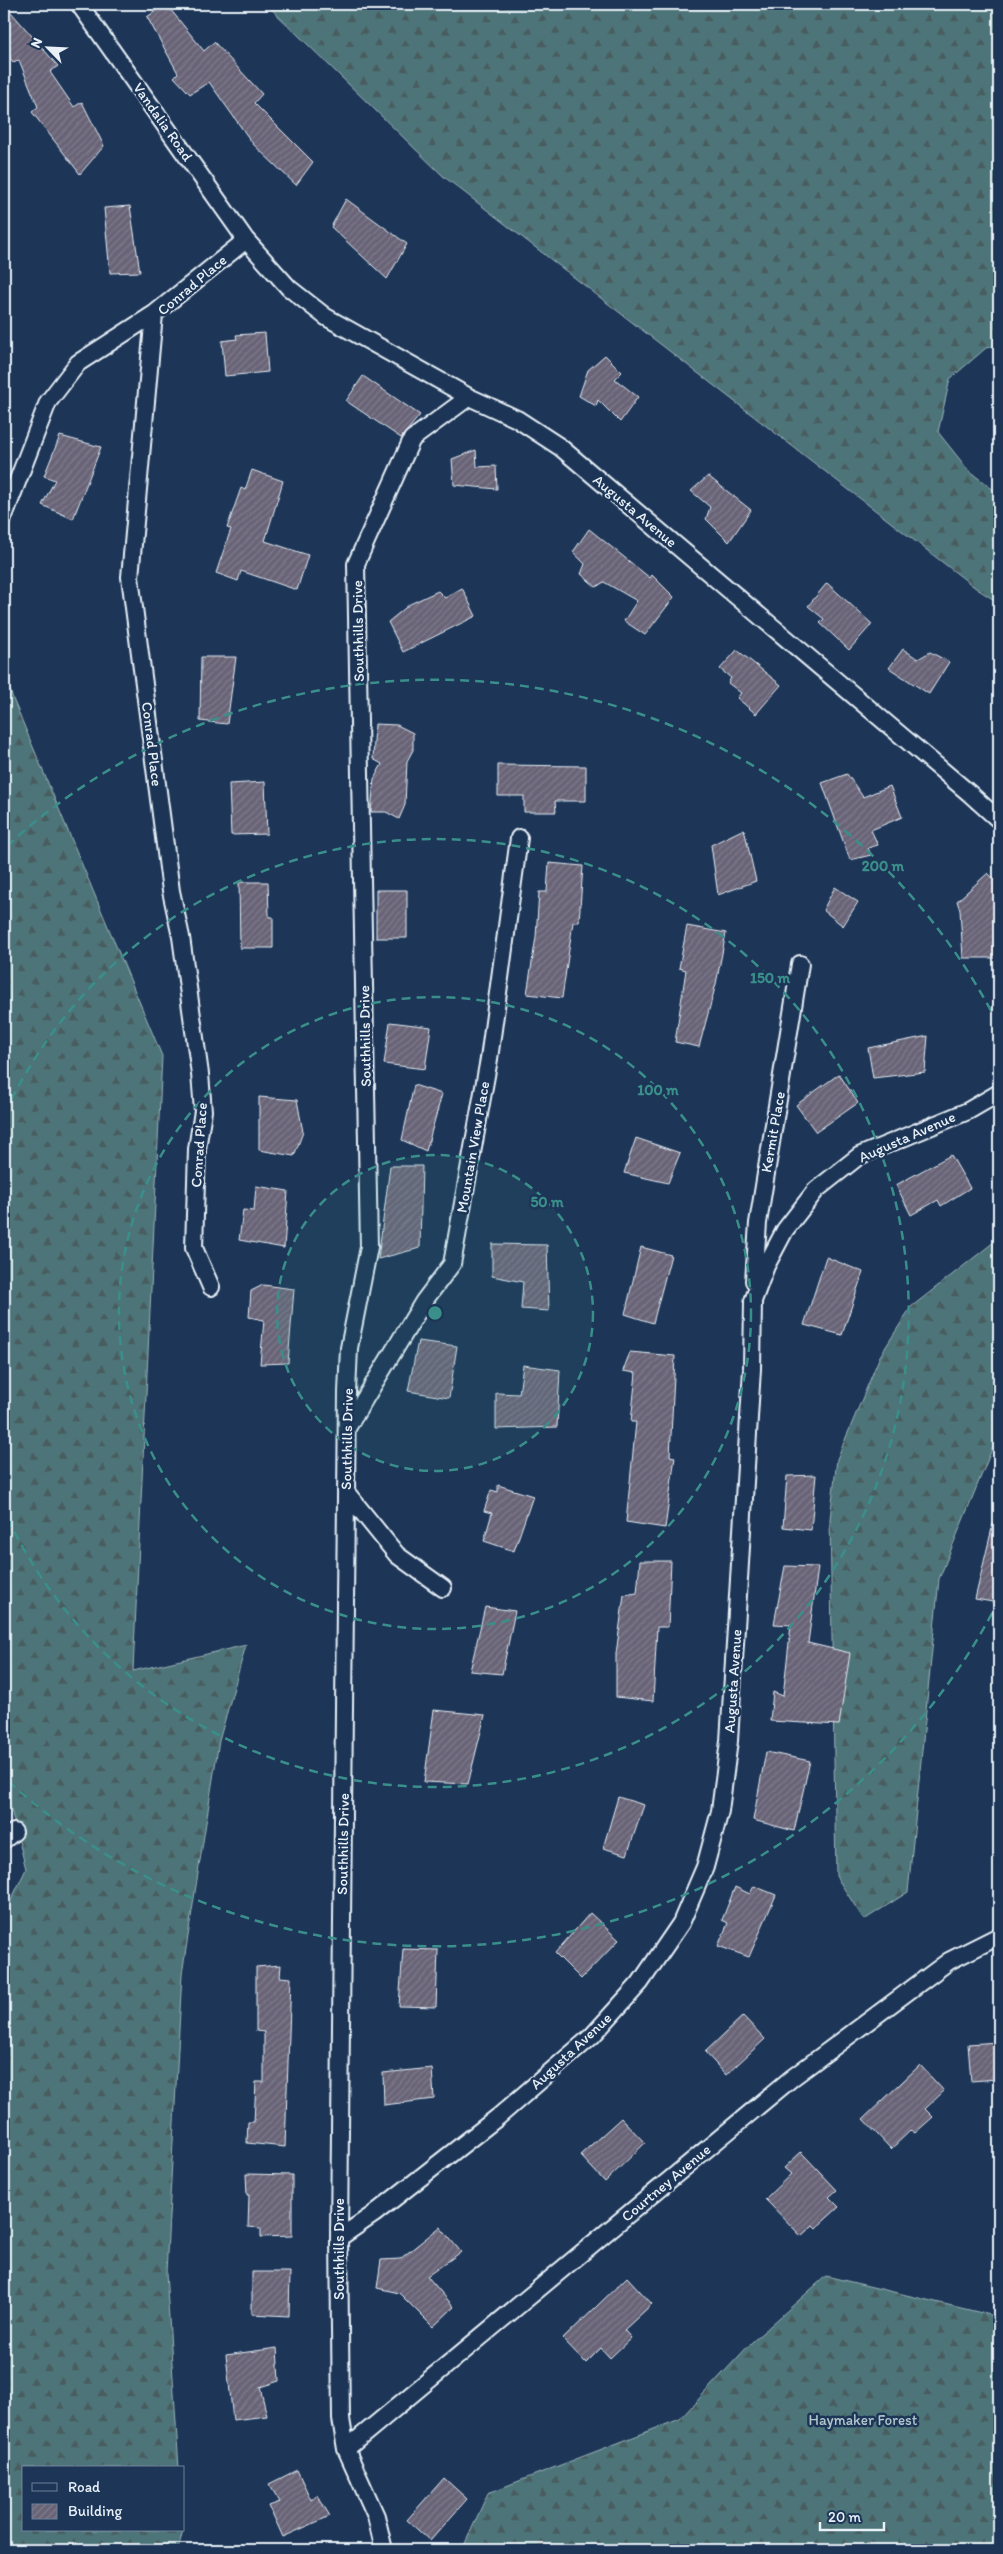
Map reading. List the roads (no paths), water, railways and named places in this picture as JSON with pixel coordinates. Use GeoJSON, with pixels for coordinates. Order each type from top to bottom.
{"type":"FeatureCollection","features":[{"type":"Feature","properties":{"kind":"street","name":"Vandalia Road"},"geometry":{"type":"LineString","coordinates":[[80,4],[246,240]]}},
{"type":"Feature","properties":{"kind":"street","name":"Conrad Place"},"geometry":{"type":"LineString","coordinates":[[211,1287],[194,1248],[197,1149],[203,1111],[200,1074],[181,937],[171,891],[130,576],[154,314],[246,240]]}},
{"type":"Feature","properties":{"kind":"street","name":"Augusta Avenue"},"geometry":{"type":"LineString","coordinates":[[246,240],[289,288],[326,318],[469,398],[517,419],[560,447],[969,792],[999,820]]}},
{"type":"Feature","properties":{"kind":"street"},"geometry":{"type":"LineString","coordinates":[[4,516],[48,402],[78,362],[154,314]]}},
{"type":"Feature","properties":{"kind":"street","name":"Southhills Drive"},"geometry":{"type":"LineString","coordinates":[[384,2550],[376,2516],[346,2450],[341,2419],[339,2238],[347,1428],[349,1348],[369,1247],[356,564],[412,439],[469,398]]}},
{"type":"Feature","properties":{"kind":"street","name":"Mountain View Place"},"geometry":{"type":"LineString","coordinates":[[347,1428],[424,1301],[452,1264],[489,1060],[519,838]]}},
{"type":"Feature","properties":{"kind":"street","name":"Kermit Place"},"geometry":{"type":"LineString","coordinates":[[753,1301],[758,1223],[800,964]]}},
{"type":"Feature","properties":{"kind":"street","name":"Augusta Avenue"},"geometry":{"type":"LineString","coordinates":[[339,2238],[374,2214],[498,2117],[592,2036],[640,1983],[681,1923],[705,1867],[720,1810],[729,1741],[752,1369],[753,1301],[766,1266],[785,1230],[816,1190],[859,1156],[968,1111],[999,1093]]}},
{"type":"Feature","properties":{"kind":"street"},"geometry":{"type":"LineString","coordinates":[[346,1492],[397,1556],[442,1588]]}},
{"type":"Feature","properties":{"kind":"street","name":"Courtney Avenue"},"geometry":{"type":"LineString","coordinates":[[346,2450],[792,2078],[949,1961],[999,1936]]}},
{"type":"Feature","properties":{"kind":"park label","name":"Haymaker Forest"},"geometry":{"type":"Point","coordinates":[863,2420]}}]}
